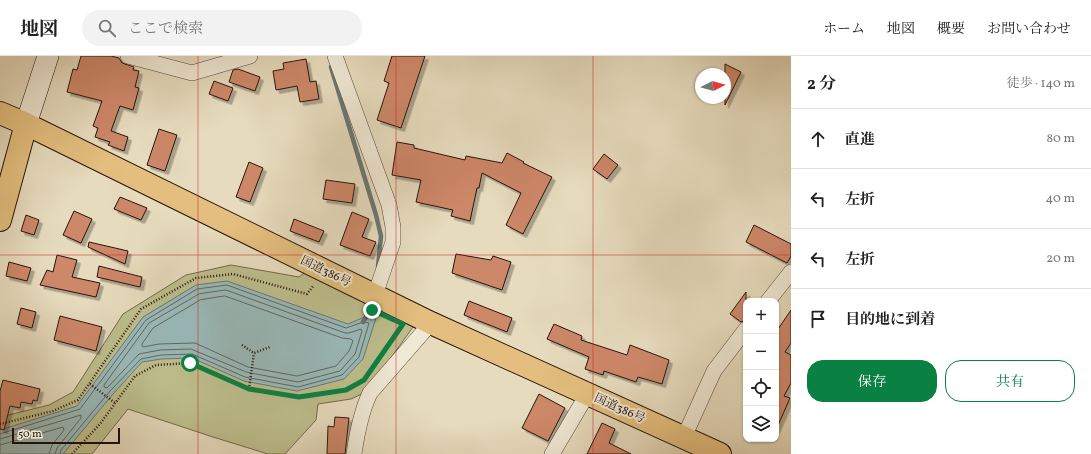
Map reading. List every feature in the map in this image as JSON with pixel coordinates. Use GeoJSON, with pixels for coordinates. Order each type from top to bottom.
{"type":"FeatureCollection","features":[{"type":"Feature","properties":{"kind":"main road"},"geometry":{"type":"LineString","coordinates":[[0,220],[26,124],[48,56]]}},
{"type":"Feature","properties":{"kind":"main road","name":"国道386号"},"geometry":{"type":"LineString","coordinates":[[0,113],[26,124],[431,323],[720,454]]}},
{"type":"Feature","properties":{"kind":"street"},"geometry":{"type":"LineString","coordinates":[[128,56],[192,73],[250,56]]}},
{"type":"Feature","properties":{"kind":"street"},"geometry":{"type":"LineString","coordinates":[[336,56],[389,204],[393,227],[393,242],[375,295]]}},
{"type":"Feature","properties":{"kind":"street"},"geometry":{"type":"LineString","coordinates":[[770,298],[791,272]]}},
{"type":"Feature","properties":{"kind":"street"},"geometry":{"type":"LineString","coordinates":[[354,454],[360,422],[370,393],[431,323]]}},
{"type":"Feature","properties":{"kind":"street"},"geometry":{"type":"LineString","coordinates":[[684,437],[714,372],[743,333]]}},
{"type":"Feature","properties":{"kind":"street"},"geometry":{"type":"LineString","coordinates":[[552,454],[588,394]]}},
{"type":"Feature","properties":{"kind":"path"},"geometry":{"type":"LineString","coordinates":[[0,424],[53,411],[78,400],[141,310],[196,278],[233,274],[307,294],[315,283]]}},
{"type":"Feature","properties":{"kind":"path"},"geometry":{"type":"LineString","coordinates":[[377,362],[403,324]]}},
{"type":"Feature","properties":{"kind":"path"},"geometry":{"type":"LineString","coordinates":[[242,345],[254,353]]}},
{"type":"Feature","properties":{"kind":"path"},"geometry":{"type":"LineString","coordinates":[[254,353],[270,347]]}},
{"type":"Feature","properties":{"kind":"path"},"geometry":{"type":"LineString","coordinates":[[249,389],[254,353]]}},
{"type":"Feature","properties":{"kind":"path"},"geometry":{"type":"LineString","coordinates":[[72,454],[100,424],[135,376],[156,365],[190,363],[249,389],[299,397],[346,390],[364,380]]}},
{"type":"Feature","properties":{"kind":"path"},"geometry":{"type":"LineString","coordinates":[[90,384],[115,403]]}},
{"type":"Feature","properties":{"kind":"green space"},"geometry":{"type":"Polygon","coordinates":[[[231,265],[299,277],[310,268],[416,323],[366,392],[351,399],[318,404],[316,420],[285,454],[268,454],[128,409],[92,454],[0,454],[0,417],[49,405],[73,392],[123,314],[186,275],[231,265]]]}},
{"type":"Feature","properties":{"kind":"water"},"geometry":{"type":"Polygon","coordinates":[[[227,281],[348,324],[362,318],[376,318],[363,359],[344,379],[297,391],[244,381],[192,358],[161,359],[142,362],[63,454],[0,454],[0,430],[77,406],[143,317],[196,285],[227,281]]]}},
{"type":"Feature","properties":{"kind":"building"},"geometry":{"type":"Polygon","coordinates":[[[81,56],[111,56],[119,58],[122,63],[134,67],[133,70],[139,71],[135,87],[139,88],[133,110],[120,106],[111,131],[128,137],[124,151],[108,145],[110,142],[95,137],[98,128],[93,126],[102,101],[67,92],[73,69],[77,70],[81,56]]]}},
{"type":"Feature","properties":{"kind":"building"},"geometry":{"type":"Polygon","coordinates":[[[392,56],[425,56],[401,128],[377,120],[389,83],[384,81],[392,56]]]}},
{"type":"Feature","properties":{"kind":"building"},"geometry":{"type":"Polygon","coordinates":[[[306,59],[310,82],[316,81],[319,99],[300,102],[297,86],[276,90],[273,71],[284,69],[283,63],[306,59]]]}},
{"type":"Feature","properties":{"kind":"building"},"geometry":{"type":"Polygon","coordinates":[[[725,64],[741,72],[731,93],[731,68],[725,68],[725,64]]]}},
{"type":"Feature","properties":{"kind":"building"},"geometry":{"type":"Polygon","coordinates":[[[238,69],[260,77],[255,91],[229,82],[233,70],[238,69]]]}},
{"type":"Feature","properties":{"kind":"building"},"geometry":{"type":"Polygon","coordinates":[[[214,81],[233,88],[228,101],[209,94],[214,81]]]}},
{"type":"Feature","properties":{"kind":"building"},"geometry":{"type":"Polygon","coordinates":[[[159,129],[177,135],[165,171],[147,165],[159,129]]]}},
{"type":"Feature","properties":{"kind":"building"},"geometry":{"type":"Polygon","coordinates":[[[397,142],[414,145],[414,148],[465,160],[466,156],[502,163],[507,153],[524,162],[523,163],[552,177],[523,234],[506,225],[521,193],[482,173],[479,188],[477,188],[470,221],[451,216],[453,210],[416,202],[421,180],[392,175],[397,142]]]}},
{"type":"Feature","properties":{"kind":"building"},"geometry":{"type":"Polygon","coordinates":[[[604,154],[618,165],[607,179],[593,169],[604,154]]]}},
{"type":"Feature","properties":{"kind":"building"},"geometry":{"type":"Polygon","coordinates":[[[249,162],[263,168],[250,202],[236,197],[249,162]]]}},
{"type":"Feature","properties":{"kind":"building"},"geometry":{"type":"Polygon","coordinates":[[[326,180],[355,184],[352,203],[323,199],[326,180]]]}},
{"type":"Feature","properties":{"kind":"building"},"geometry":{"type":"Polygon","coordinates":[[[120,197],[147,208],[141,220],[114,209],[120,197]]]}},
{"type":"Feature","properties":{"kind":"building"},"geometry":{"type":"Polygon","coordinates":[[[74,211],[92,219],[81,243],[63,235],[74,211]]]}},
{"type":"Feature","properties":{"kind":"building"},"geometry":{"type":"Polygon","coordinates":[[[352,212],[369,219],[362,237],[376,242],[370,256],[340,245],[352,212]]]}},
{"type":"Feature","properties":{"kind":"building"},"geometry":{"type":"Polygon","coordinates":[[[26,215],[39,220],[34,235],[21,231],[26,215]]]}},
{"type":"Feature","properties":{"kind":"building"},"geometry":{"type":"Polygon","coordinates":[[[294,219],[324,231],[319,242],[290,231],[294,219]]]}},
{"type":"Feature","properties":{"kind":"building"},"geometry":{"type":"Polygon","coordinates":[[[754,225],[791,244],[791,256],[787,263],[746,242],[754,225]]]}},
{"type":"Feature","properties":{"kind":"building"},"geometry":{"type":"Polygon","coordinates":[[[89,242],[128,251],[125,264],[88,247],[89,242]]]}},
{"type":"Feature","properties":{"kind":"building"},"geometry":{"type":"Polygon","coordinates":[[[456,254],[491,260],[493,256],[511,262],[502,290],[452,273],[456,254]]]}},
{"type":"Feature","properties":{"kind":"building"},"geometry":{"type":"Polygon","coordinates":[[[57,255],[77,260],[72,277],[100,283],[96,297],[40,285],[47,270],[53,272],[57,255]]]}},
{"type":"Feature","properties":{"kind":"building"},"geometry":{"type":"Polygon","coordinates":[[[9,262],[31,268],[27,281],[6,276],[9,262]]]}},
{"type":"Feature","properties":{"kind":"building"},"geometry":{"type":"Polygon","coordinates":[[[99,266],[142,277],[140,287],[97,277],[99,266]]]}},
{"type":"Feature","properties":{"kind":"building"},"geometry":{"type":"Polygon","coordinates":[[[746,292],[746,298],[743,298],[743,321],[741,322],[730,314],[746,292]]]}},
{"type":"Feature","properties":{"kind":"building"},"geometry":{"type":"Polygon","coordinates":[[[469,301],[512,318],[507,332],[464,315],[469,301]]]}},
{"type":"Feature","properties":{"kind":"building"},"geometry":{"type":"Polygon","coordinates":[[[21,308],[36,312],[32,328],[17,324],[21,308]]]}},
{"type":"Feature","properties":{"kind":"building"},"geometry":{"type":"Polygon","coordinates":[[[791,310],[791,343],[785,352],[791,355],[791,383],[784,396],[790,398],[779,423],[779,334],[779,328],[791,310]]]}},
{"type":"Feature","properties":{"kind":"building"},"geometry":{"type":"Polygon","coordinates":[[[60,316],[102,327],[96,351],[54,340],[60,316]]]}},
{"type":"Feature","properties":{"kind":"building"},"geometry":{"type":"Polygon","coordinates":[[[554,324],[582,336],[581,340],[627,355],[630,345],[669,360],[662,384],[638,377],[636,382],[604,371],[603,375],[585,369],[589,357],[547,339],[554,324]]]}},
{"type":"Feature","properties":{"kind":"building"},"geometry":{"type":"Polygon","coordinates":[[[3,380],[40,389],[37,401],[33,400],[32,404],[21,402],[20,408],[10,406],[4,430],[0,429],[0,391],[3,380]]]}},
{"type":"Feature","properties":{"kind":"building"},"geometry":{"type":"Polygon","coordinates":[[[539,394],[565,408],[548,441],[522,428],[539,394]]]}},
{"type":"Feature","properties":{"kind":"building"},"geometry":{"type":"Polygon","coordinates":[[[335,417],[349,418],[345,454],[327,454],[328,426],[334,427],[335,417]]]}},
{"type":"Feature","properties":{"kind":"building"},"geometry":{"type":"Polygon","coordinates":[[[602,423],[615,429],[609,443],[631,454],[587,454],[602,423]]]}},
{"type":"Feature","properties":{"kind":"waterway"},"geometry":{"type":"LineString","coordinates":[[331,67],[381,236],[378,267]]}},
{"type":"Feature","properties":{"kind":"waterway"},"geometry":{"type":"LineString","coordinates":[[363,322],[369,312]]}},
{"type":"Feature","properties":{"kind":"route"},"geometry":{"type":"LineString","coordinates":[[190,363],[249,389],[299,397],[346,390],[364,380],[403,324],[372,310]]}}]}
